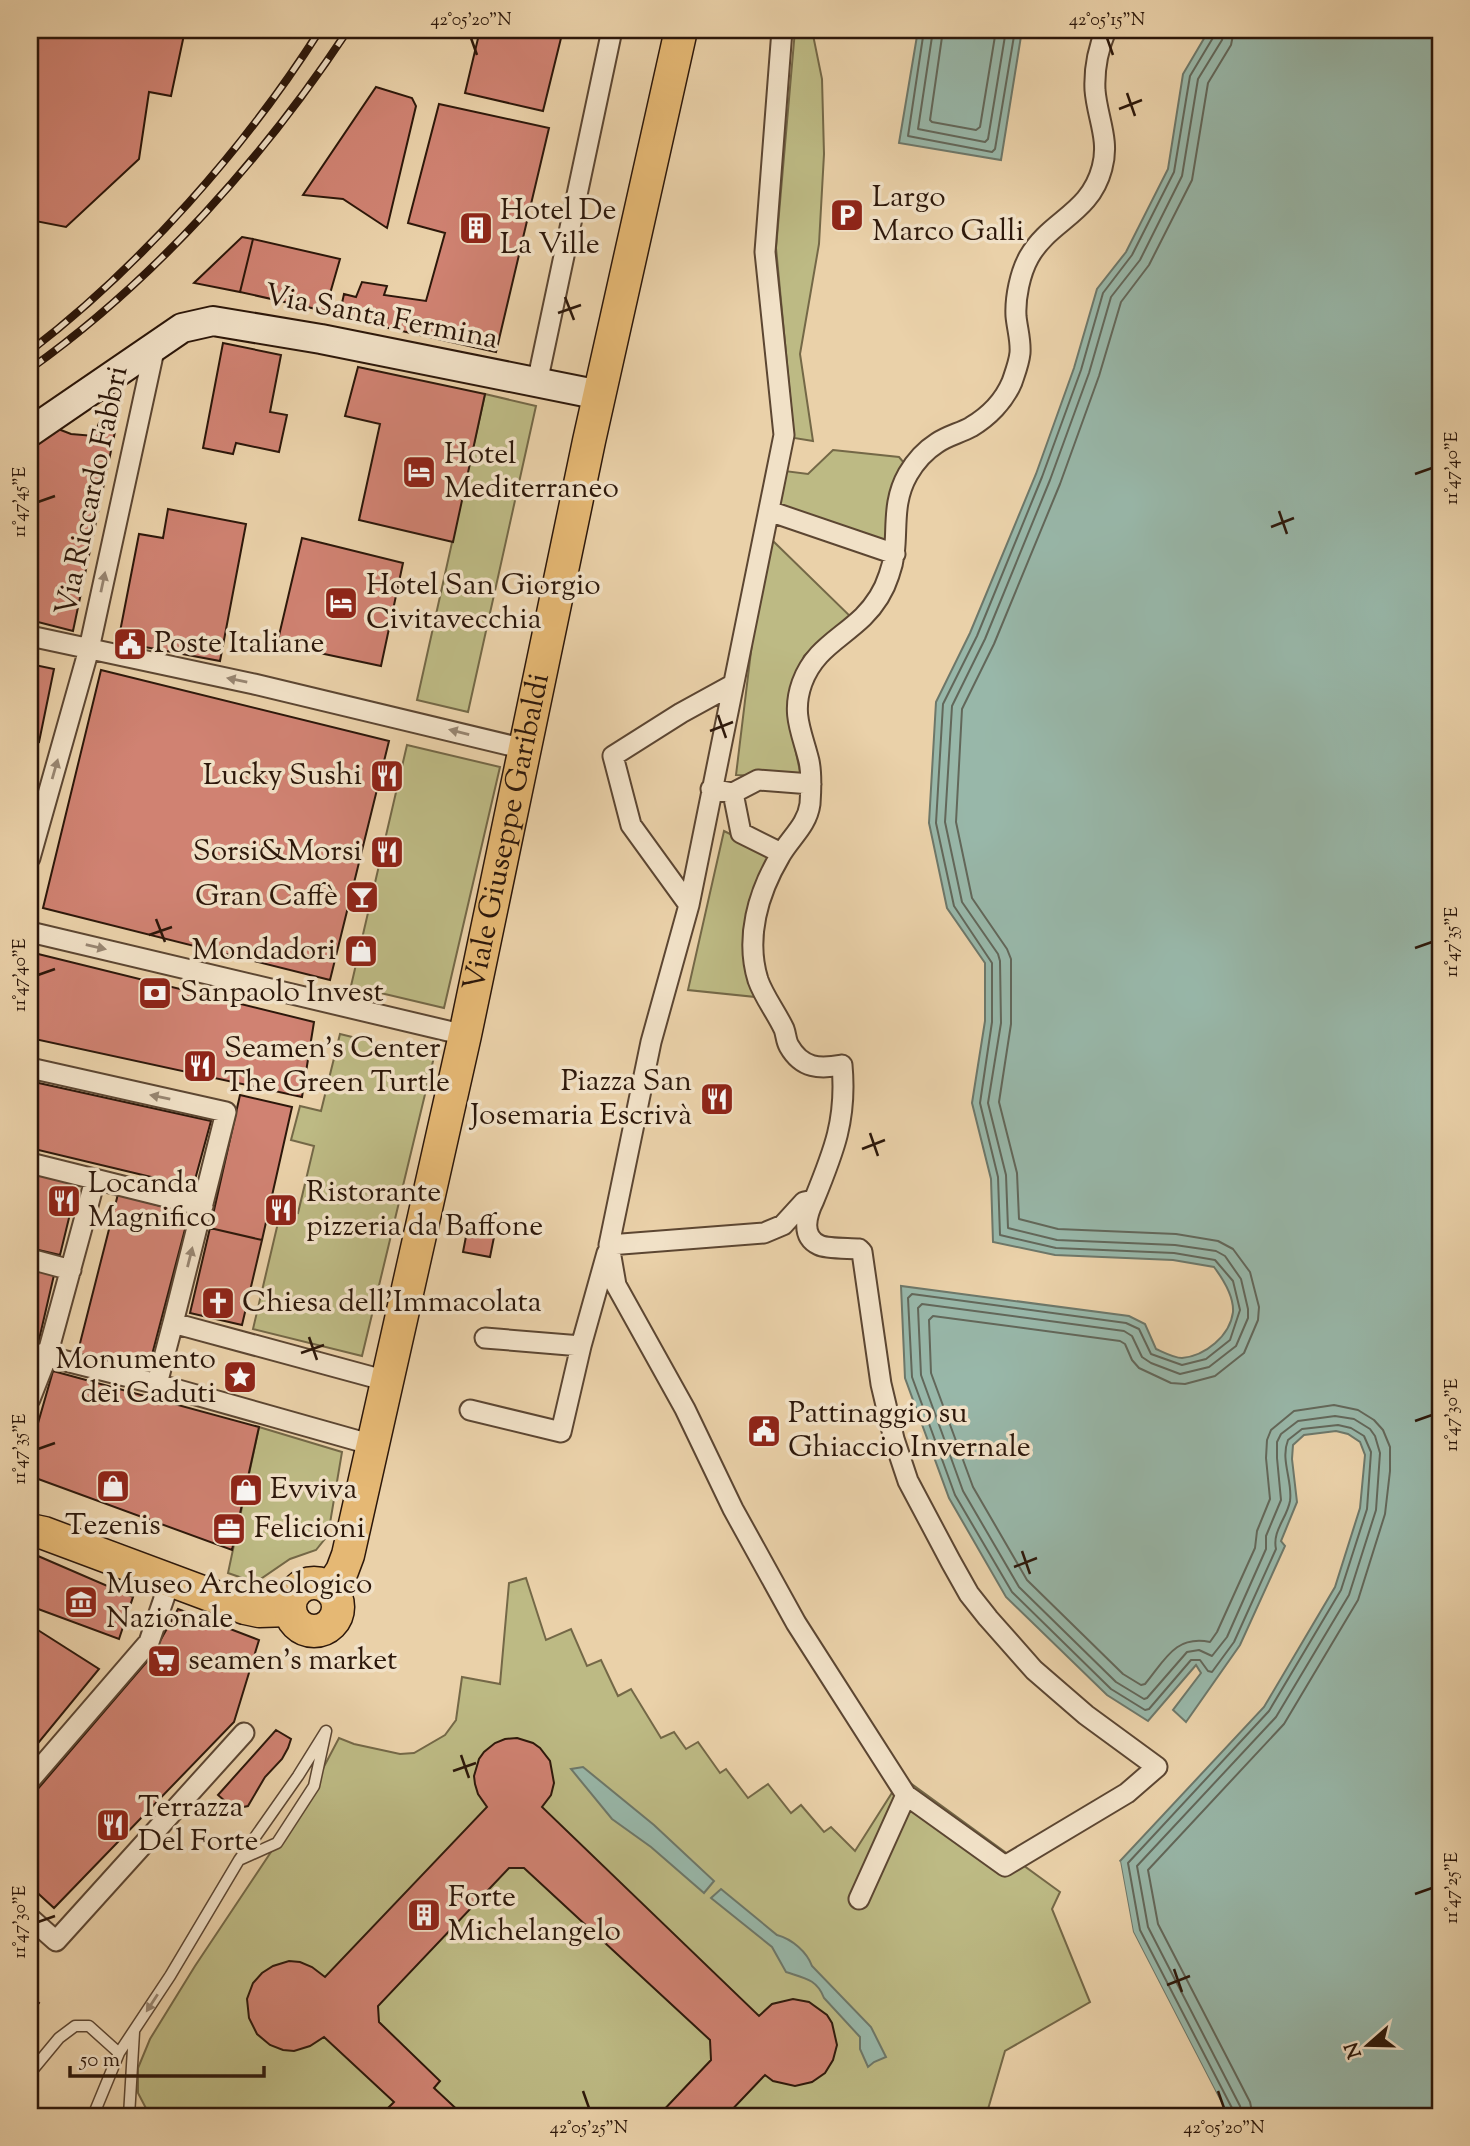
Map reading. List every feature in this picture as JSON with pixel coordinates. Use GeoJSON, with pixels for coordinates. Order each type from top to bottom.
{"type":"FeatureCollection","features":[{"type":"Feature","properties":{"kind":"main road","name":"Viale Giuseppe Garibaldi"},"geometry":{"type":"LineString","coordinates":[[170,1581],[245,1608],[259,1611],[290,1610],[297,1624],[305,1630],[328,1627],[334,1621],[337,1598],[330,1589],[342,1571],[348,1555],[373,1445],[465,1035],[600,395],[681,30]]}},
{"type":"Feature","properties":{"kind":"main road"},"geometry":{"type":"LineString","coordinates":[[30,1530],[170,1581]]}},
{"type":"Feature","properties":{"kind":"street"},"geometry":{"type":"LineString","coordinates":[[537,383],[612,30]]}},
{"type":"Feature","properties":{"kind":"street"},"geometry":{"type":"LineString","coordinates":[[470,1410],[561,1432],[609,1245],[651,1042],[689,905],[784,435],[765,252],[782,30]]}},
{"type":"Feature","properties":{"kind":"street"},"geometry":{"type":"LineString","coordinates":[[609,1245],[615,1285],[685,1409],[733,1509],[796,1623],[906,1795],[1005,1866],[1127,1793],[1157,1767],[1086,1715],[1034,1670],[988,1618],[969,1594],[908,1480],[894,1439],[881,1384],[862,1252],[859,1249],[819,1245],[809,1237],[806,1230],[808,1213],[834,1150],[841,1121],[844,1090],[842,1065],[829,1068],[812,1067],[800,1059],[789,1046],[785,1031],[758,979],[753,954],[754,923],[761,895],[781,853],[804,825],[810,808],[809,762],[798,729],[797,704],[801,684],[812,661],[863,617],[880,596],[895,554],[897,503],[910,471],[938,442],[971,427],[987,415],[1010,388],[1020,352],[1016,313],[1019,284],[1029,256],[1051,230],[1083,205],[1096,186],[1103,166],[1106,141],[1095,90],[1097,55],[1107,30]]}},
{"type":"Feature","properties":{"kind":"street","name":"Via Santa Fermina"},"geometry":{"type":"LineString","coordinates":[[30,432],[182,328],[213,321],[321,339],[600,395]]}},
{"type":"Feature","properties":{"kind":"street","name":"Via Riccardo Fabbri"},"geometry":{"type":"LineString","coordinates":[[30,858],[89,649],[155,346]]}},
{"type":"Feature","properties":{"kind":"street"},"geometry":{"type":"LineString","coordinates":[[769,511],[895,554]]}},
{"type":"Feature","properties":{"kind":"street"},"geometry":{"type":"LineString","coordinates":[[30,636],[254,684],[525,749]]}},
{"type":"Feature","properties":{"kind":"street"},"geometry":{"type":"LineString","coordinates":[[689,905],[631,825],[613,756],[732,685]]}},
{"type":"Feature","properties":{"kind":"street"},"geometry":{"type":"LineString","coordinates":[[711,789],[733,793],[758,780],[811,784]]}},
{"type":"Feature","properties":{"kind":"street"},"geometry":{"type":"LineString","coordinates":[[733,793],[741,833],[781,853]]}},
{"type":"Feature","properties":{"kind":"street"},"geometry":{"type":"LineString","coordinates":[[30,932],[465,1035]]}},
{"type":"Feature","properties":{"kind":"street"},"geometry":{"type":"LineString","coordinates":[[30,1068],[226,1112],[158,1384]]}},
{"type":"Feature","properties":{"kind":"street"},"geometry":{"type":"LineString","coordinates":[[30,1163],[203,1206]]}},
{"type":"Feature","properties":{"kind":"street"},"geometry":{"type":"LineString","coordinates":[[30,1399],[38,1354],[71,1270],[95,1180]]}},
{"type":"Feature","properties":{"kind":"street"},"geometry":{"type":"LineString","coordinates":[[609,1245],[764,1233],[783,1225],[804,1202],[814,1200]]}},
{"type":"Feature","properties":{"kind":"street"},"geometry":{"type":"LineString","coordinates":[[30,1259],[71,1270]]}},
{"type":"Feature","properties":{"kind":"street"},"geometry":{"type":"LineString","coordinates":[[173,1323],[387,1381]]}},
{"type":"Feature","properties":{"kind":"street"},"geometry":{"type":"LineString","coordinates":[[485,1338],[581,1346]]}},
{"type":"Feature","properties":{"kind":"street"},"geometry":{"type":"LineString","coordinates":[[38,1354],[158,1384],[373,1445]]}},
{"type":"Feature","properties":{"kind":"street"},"geometry":{"type":"LineString","coordinates":[[30,1780],[149,1643],[170,1581]]}},
{"type":"Feature","properties":{"kind":"street"},"geometry":{"type":"LineString","coordinates":[[30,1918],[56,1941],[244,1733]]}},
{"type":"Feature","properties":{"kind":"street"},"geometry":{"type":"LineString","coordinates":[[859,1899],[906,1795]]}},
{"type":"Feature","properties":{"kind":"lane"},"geometry":{"type":"LineString","coordinates":[[93,2116],[119,2053],[170,1976],[239,1860],[326,1731],[314,1786],[277,1843],[239,1860]]}},
{"type":"Feature","properties":{"kind":"lane"},"geometry":{"type":"LineString","coordinates":[[30,2073],[59,2038],[75,2026],[89,2026],[119,2053]]}},
{"type":"Feature","properties":{"kind":"lane"},"geometry":{"type":"LineString","coordinates":[[129,2116],[134,2031]]}},
{"type":"Feature","properties":{"kind":"shaded area"},"geometry":{"type":"Polygon","coordinates":[[[795,30],[812,30],[822,79],[824,154],[819,244],[800,354],[813,441],[794,438],[776,248],[795,30]]]}},
{"type":"Feature","properties":{"kind":"shaded area"},"geometry":{"type":"Polygon","coordinates":[[[485,394],[536,406],[468,712],[417,700],[485,394]]]}},
{"type":"Feature","properties":{"kind":"shaded area"},"geometry":{"type":"Polygon","coordinates":[[[833,450],[899,457],[905,464],[888,545],[777,507],[785,471],[808,474],[833,450]]]}},
{"type":"Feature","properties":{"kind":"shaded area"},"geometry":{"type":"Polygon","coordinates":[[[772,540],[852,618],[820,640],[804,656],[789,695],[792,734],[801,776],[736,775],[753,635],[772,540]]]}},
{"type":"Feature","properties":{"kind":"shaded area"},"geometry":{"type":"Polygon","coordinates":[[[407,745],[500,767],[444,1008],[351,986],[407,745]]]}},
{"type":"Feature","properties":{"kind":"shaded area"},"geometry":{"type":"Polygon","coordinates":[[[724,831],[771,854],[749,901],[746,939],[756,997],[688,990],[724,831]]]}},
{"type":"Feature","properties":{"kind":"shaded area"},"geometry":{"type":"Polygon","coordinates":[[[340,1034],[434,1057],[362,1356],[253,1329],[281,1210],[298,1213],[314,1146],[291,1140],[300,1106],[321,1111],[340,1034]]]}},
{"type":"Feature","properties":{"kind":"shaded area"},"geometry":{"type":"Polygon","coordinates":[[[259,1427],[342,1452],[328,1535],[316,1550],[290,1559],[262,1578],[251,1581],[228,1573],[259,1427]]]}},
{"type":"Feature","properties":{"kind":"shaded area"},"geometry":{"type":"Polygon","coordinates":[[[526,1578],[546,1640],[571,1629],[587,1666],[601,1660],[618,1696],[631,1689],[661,1738],[674,1732],[686,1749],[698,1742],[720,1773],[726,1769],[748,1798],[768,1784],[791,1813],[801,1805],[824,1832],[831,1827],[855,1851],[902,1777],[1060,1892],[1052,1909],[1090,2002],[1005,2051],[986,2116],[150,2116],[138,2093],[138,2068],[150,2039],[195,1966],[309,1795],[339,1738],[400,1754],[414,1753],[445,1735],[456,1720],[462,1677],[500,1684],[509,1583],[526,1578]]]}},
{"type":"Feature","properties":{"kind":"water"},"geometry":{"type":"Polygon","coordinates":[[[918,30],[1022,30],[1001,160],[899,143],[918,30]]]}},
{"type":"Feature","properties":{"kind":"water"},"geometry":{"type":"Polygon","coordinates":[[[1209,30],[1440,30],[1440,2116],[1228,2116],[1133,1932],[1120,1861],[1264,1707],[1335,1587],[1360,1508],[1365,1455],[1360,1442],[1348,1434],[1336,1431],[1304,1435],[1293,1445],[1297,1502],[1281,1541],[1285,1546],[1240,1645],[1186,1722],[1173,1710],[1201,1673],[1196,1665],[1148,1721],[1107,1695],[1006,1597],[949,1498],[905,1378],[901,1286],[1129,1316],[1145,1324],[1156,1349],[1182,1358],[1199,1353],[1215,1343],[1222,1337],[1231,1321],[1233,1306],[1230,1294],[1214,1267],[1173,1260],[1055,1255],[993,1242],[991,1179],[972,1103],[985,1021],[985,963],[947,908],[929,823],[936,702],[970,633],[1036,474],[1074,368],[1097,289],[1126,252],[1168,169],[1183,74],[1209,30]]]}},
{"type":"Feature","properties":{"kind":"water"},"geometry":{"type":"Polygon","coordinates":[[[583,1767],[654,1825],[714,1881],[704,1893],[651,1847],[612,1819],[571,1769],[583,1767]]]}},
{"type":"Feature","properties":{"kind":"water"},"geometry":{"type":"Polygon","coordinates":[[[721,1889],[777,1935],[803,1951],[812,1966],[871,2027],[886,2057],[868,2067],[860,2049],[860,2037],[824,1998],[818,1987],[809,1980],[786,1972],[772,1947],[711,1898],[721,1889]]]}},
{"type":"Feature","properties":{"kind":"pier"},"geometry":{"type":"Polygon","coordinates":[[[1120,1861],[1133,1932],[1228,2116],[1224,2116],[1130,1933],[1117,1864],[1120,1861]]]}},
{"type":"Feature","properties":{"kind":"building"},"geometry":{"type":"Polygon","coordinates":[[[30,30],[185,30],[171,96],[149,92],[139,159],[66,227],[30,220],[30,30]]]}},
{"type":"Feature","properties":{"kind":"building"},"geometry":{"type":"Polygon","coordinates":[[[480,30],[563,30],[543,111],[465,93],[480,30]]]}},
{"type":"Feature","properties":{"kind":"building"},"geometry":{"type":"Polygon","coordinates":[[[376,87],[412,98],[416,106],[387,228],[343,199],[303,195],[376,87]]]}},
{"type":"Feature","properties":{"kind":"building","name":"Hotel De La Ville"},"geometry":{"type":"Polygon","coordinates":[[[439,104],[549,128],[496,352],[339,317],[344,294],[356,297],[362,282],[387,286],[384,295],[426,301],[445,233],[408,223],[439,104]]]}},
{"type":"Feature","properties":{"kind":"building"},"geometry":{"type":"Polygon","coordinates":[[[242,237],[253,239],[240,292],[194,283],[242,237]]]}},
{"type":"Feature","properties":{"kind":"building"},"geometry":{"type":"Polygon","coordinates":[[[253,239],[340,259],[325,311],[240,292],[253,239]]]}},
{"type":"Feature","properties":{"kind":"building"},"geometry":{"type":"Polygon","coordinates":[[[223,343],[281,355],[270,412],[287,415],[279,452],[236,443],[233,454],[203,448],[223,343]]]}},
{"type":"Feature","properties":{"kind":"building","name":"Hotel Mediterraneo"},"geometry":{"type":"Polygon","coordinates":[[[358,367],[485,394],[453,542],[359,520],[380,424],[345,416],[358,367]]]}},
{"type":"Feature","properties":{"kind":"building"},"geometry":{"type":"Polygon","coordinates":[[[99,423],[116,427],[73,631],[30,620],[30,443],[53,427],[71,434],[94,436],[99,423]]]}},
{"type":"Feature","properties":{"kind":"building"},"geometry":{"type":"Polygon","coordinates":[[[168,509],[246,524],[220,661],[118,642],[139,534],[163,538],[168,509]]]}},
{"type":"Feature","properties":{"kind":"building","name":"Hotel San Giorgio Civitavecchia"},"geometry":{"type":"Polygon","coordinates":[[[302,538],[403,563],[381,666],[277,644],[302,538]]]}},
{"type":"Feature","properties":{"kind":"building"},"geometry":{"type":"Polygon","coordinates":[[[30,664],[54,669],[39,742],[30,740],[30,664]]]}},
{"type":"Feature","properties":{"kind":"building"},"geometry":{"type":"Polygon","coordinates":[[[101,670],[389,741],[330,980],[43,908],[101,670]]]}},
{"type":"Feature","properties":{"kind":"building"},"geometry":{"type":"Polygon","coordinates":[[[30,952],[314,1022],[302,1097],[30,1038],[30,952]]]}},
{"type":"Feature","properties":{"kind":"building"},"geometry":{"type":"Polygon","coordinates":[[[34,1082],[211,1121],[193,1187],[30,1148],[30,1098],[34,1082]]]}},
{"type":"Feature","properties":{"kind":"building"},"geometry":{"type":"Polygon","coordinates":[[[240,1095],[292,1107],[262,1240],[210,1228],[240,1095]]]}},
{"type":"Feature","properties":{"kind":"building"},"geometry":{"type":"Polygon","coordinates":[[[30,1172],[77,1185],[60,1255],[30,1248],[30,1172]]]}},
{"type":"Feature","properties":{"kind":"building"},"geometry":{"type":"Polygon","coordinates":[[[118,1194],[189,1214],[148,1370],[77,1355],[118,1194]]]}},
{"type":"Feature","properties":{"kind":"building"},"geometry":{"type":"Polygon","coordinates":[[[468,1226],[495,1232],[490,1257],[463,1252],[468,1226]]]}},
{"type":"Feature","properties":{"kind":"building"},"geometry":{"type":"Polygon","coordinates":[[[210,1228],[262,1240],[242,1325],[190,1313],[210,1228]]]}},
{"type":"Feature","properties":{"kind":"building"},"geometry":{"type":"Polygon","coordinates":[[[30,1269],[54,1275],[38,1344],[30,1342],[30,1269]]]}},
{"type":"Feature","properties":{"kind":"building"},"geometry":{"type":"Polygon","coordinates":[[[53,1371],[259,1427],[232,1550],[30,1476],[30,1451],[53,1371]]]}},
{"type":"Feature","properties":{"kind":"building","name":"Museo Archeologico Nazionale"},"geometry":{"type":"Polygon","coordinates":[[[38,1556],[133,1597],[119,1639],[30,1606],[30,1578],[38,1556]]]}},
{"type":"Feature","properties":{"kind":"building"},"geometry":{"type":"Polygon","coordinates":[[[178,1609],[259,1640],[234,1722],[54,1908],[30,1886],[30,1798],[151,1657],[178,1609]]]}},
{"type":"Feature","properties":{"kind":"building"},"geometry":{"type":"Polygon","coordinates":[[[30,1625],[99,1669],[30,1753],[30,1625]]]}},
{"type":"Feature","properties":{"kind":"building"},"geometry":{"type":"Polygon","coordinates":[[[276,1730],[291,1739],[288,1748],[282,1759],[265,1777],[248,1806],[234,1809],[218,1795],[276,1730]]]}},
{"type":"Feature","properties":{"kind":"building","name":"Forte Michelangelo"},"geometry":{"type":"Polygon","coordinates":[[[517,1738],[533,1743],[550,1761],[554,1783],[551,1795],[542,1807],[759,2016],[772,2004],[793,1999],[809,2002],[827,2015],[832,2023],[837,2045],[833,2060],[825,2073],[812,2082],[795,2086],[773,2081],[765,2075],[726,2116],[658,2116],[711,2060],[710,2040],[524,1868],[509,1868],[378,2006],[379,2022],[440,2081],[434,2088],[464,2116],[380,2116],[394,2102],[324,2037],[310,2046],[294,2051],[270,2045],[257,2034],[249,2018],[247,1999],[253,1983],[273,1966],[289,1961],[312,1967],[325,1977],[487,1807],[475,1784],[474,1776],[479,1759],[495,1743],[517,1738]]]}},
{"type":"Feature","properties":{"kind":"building"},"geometry":{"type":"Polygon","coordinates":[[[30,1995],[39,2003],[30,2015],[30,1995]]]}},
{"type":"Feature","properties":{"kind":"railway"},"geometry":{"type":"LineString","coordinates":[[30,351],[112,282],[188,203],[259,118],[320,30]]}},
{"type":"Feature","properties":{"kind":"railway"},"geometry":{"type":"LineString","coordinates":[[30,369],[121,296],[204,214],[280,124],[348,30]]}},
{"type":"Feature","properties":{"kind":"place","name":"Largo Marco Galli"},"geometry":{"type":"Point","coordinates":[847,215]}},
{"type":"Feature","properties":{"kind":"place","name":"Hotel De La Ville"},"geometry":{"type":"Point","coordinates":[476,228]}},
{"type":"Feature","properties":{"kind":"place","name":"Hotel Mediterraneo"},"geometry":{"type":"Point","coordinates":[419,472]}},
{"type":"Feature","properties":{"kind":"place","name":"Hotel San Giorgio Civitavecchia"},"geometry":{"type":"Point","coordinates":[341,603]}},
{"type":"Feature","properties":{"kind":"place","name":"Poste Italiane"},"geometry":{"type":"Point","coordinates":[130,644]}},
{"type":"Feature","properties":{"kind":"place","name":"Lucky Sushi"},"geometry":{"type":"Point","coordinates":[387,776]}},
{"type":"Feature","properties":{"kind":"place","name":"Sorsi&Morsi"},"geometry":{"type":"Point","coordinates":[387,852]}},
{"type":"Feature","properties":{"kind":"place","name":"Gran Caffè"},"geometry":{"type":"Point","coordinates":[362,897]}},
{"type":"Feature","properties":{"kind":"place","name":"Mondadori"},"geometry":{"type":"Point","coordinates":[361,951]}},
{"type":"Feature","properties":{"kind":"place","name":"Sanpaolo Invest"},"geometry":{"type":"Point","coordinates":[155,993]}},
{"type":"Feature","properties":{"kind":"place","name":"Seamen's Center The Green Turtle"},"geometry":{"type":"Point","coordinates":[200,1066]}},
{"type":"Feature","properties":{"kind":"place","name":"Piazza San Josemaria Escrivà"},"geometry":{"type":"Point","coordinates":[717,1099]}},
{"type":"Feature","properties":{"kind":"place","name":"Locanda Magnifico"},"geometry":{"type":"Point","coordinates":[64,1201]}},
{"type":"Feature","properties":{"kind":"place","name":"Ristorante pizzeria da Baffone"},"geometry":{"type":"Point","coordinates":[281,1210]}},
{"type":"Feature","properties":{"kind":"place","name":"Chiesa dell'Immacolata"},"geometry":{"type":"Point","coordinates":[218,1303]}},
{"type":"Feature","properties":{"kind":"place","name":"Monumento dei Caduti"},"geometry":{"type":"Point","coordinates":[240,1377]}},
{"type":"Feature","properties":{"kind":"place","name":"Pattinaggio su Ghiaccio Invernale"},"geometry":{"type":"Point","coordinates":[764,1431]}},
{"type":"Feature","properties":{"kind":"place","name":"Tezenis"},"geometry":{"type":"Point","coordinates":[113,1486]}},
{"type":"Feature","properties":{"kind":"place","name":"Evviva"},"geometry":{"type":"Point","coordinates":[246,1490]}},
{"type":"Feature","properties":{"kind":"place","name":"Felicioni"},"geometry":{"type":"Point","coordinates":[229,1529]}},
{"type":"Feature","properties":{"kind":"place","name":"Museo Archeologico Nazionale"},"geometry":{"type":"Point","coordinates":[81,1602]}},
{"type":"Feature","properties":{"kind":"place","name":"seamen's market"},"geometry":{"type":"Point","coordinates":[164,1661]}},
{"type":"Feature","properties":{"kind":"place","name":"Terrazza Del Forte"},"geometry":{"type":"Point","coordinates":[113,1825]}},
{"type":"Feature","properties":{"kind":"place","name":"Forte Michelangelo"},"geometry":{"type":"Point","coordinates":[424,1915]}}]}
